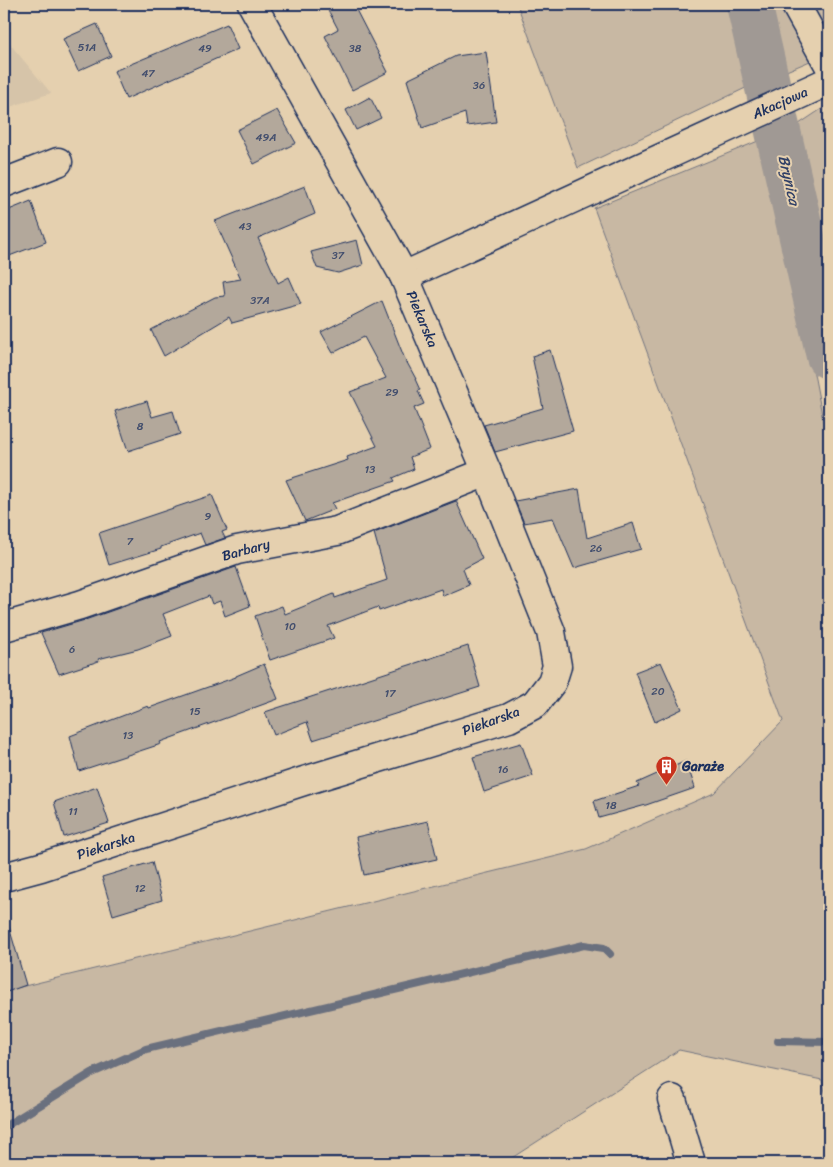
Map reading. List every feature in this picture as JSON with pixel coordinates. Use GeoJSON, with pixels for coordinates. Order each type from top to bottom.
{"type":"FeatureCollection","features":[{"type":"Feature","properties":{"kind":"street","name":"Piekarska"},"geometry":{"type":"LineString","coordinates":[[4,877],[509,718],[535,704],[552,682],[557,666],[551,632],[487,472],[404,276],[252,4]]}},
{"type":"Feature","properties":{"kind":"street"},"geometry":{"type":"LineString","coordinates":[[795,4],[829,76]]}},
{"type":"Feature","properties":{"kind":"street","name":"Akacjowa"},"geometry":{"type":"LineString","coordinates":[[672,152],[721,130],[829,76]]}},
{"type":"Feature","properties":{"kind":"street","name":"Piekarska"},"geometry":{"type":"LineString","coordinates":[[404,276],[672,152]]}},
{"type":"Feature","properties":{"kind":"street"},"geometry":{"type":"LineString","coordinates":[[4,183],[58,162]]}},
{"type":"Feature","properties":{"kind":"street","name":"Barbary"},"geometry":{"type":"LineString","coordinates":[[4,627],[80,605],[237,550],[337,531],[487,472]]}},
{"type":"Feature","properties":{"kind":"street"},"geometry":{"type":"LineString","coordinates":[[672,1099],[691,1163]]}},
{"type":"Feature","properties":{"kind":"shaded area"},"geometry":{"type":"Polygon","coordinates":[[[517,4],[738,4],[756,83],[578,168],[517,4]]]}},
{"type":"Feature","properties":{"kind":"shaded area"},"geometry":{"type":"Polygon","coordinates":[[[759,4],[829,4],[829,53],[777,75],[759,4]]]}},
{"type":"Feature","properties":{"kind":"shaded area"},"geometry":{"type":"Polygon","coordinates":[[[4,37],[51,93],[4,109],[4,37]]]}},
{"type":"Feature","properties":{"kind":"shaded area"},"geometry":{"type":"Polygon","coordinates":[[[829,104],[829,301],[793,128],[829,104]]]}},
{"type":"Feature","properties":{"kind":"shaded area"},"geometry":{"type":"Polygon","coordinates":[[[768,137],[829,451],[829,1107],[822,1080],[679,1050],[504,1163],[4,1163],[4,991],[586,849],[714,793],[783,721],[594,208],[768,137]]]}},
{"type":"Feature","properties":{"kind":"building"},"geometry":{"type":"Polygon","coordinates":[[[325,4],[353,4],[388,72],[352,90],[325,36],[338,29],[325,4]]]}},
{"type":"Feature","properties":{"kind":"building"},"geometry":{"type":"Polygon","coordinates":[[[97,24],[111,56],[78,71],[63,39],[97,24]]]}},
{"type":"Feature","properties":{"kind":"building"},"geometry":{"type":"Polygon","coordinates":[[[227,24],[238,49],[126,99],[114,71],[227,24]]]}},
{"type":"Feature","properties":{"kind":"building"},"geometry":{"type":"Polygon","coordinates":[[[486,52],[496,122],[467,126],[465,113],[422,128],[407,80],[456,56],[486,52]]]}},
{"type":"Feature","properties":{"kind":"building"},"geometry":{"type":"Polygon","coordinates":[[[370,97],[381,118],[356,130],[346,110],[370,97]]]}},
{"type":"Feature","properties":{"kind":"building"},"geometry":{"type":"Polygon","coordinates":[[[277,110],[296,143],[254,164],[237,130],[277,110]]]}},
{"type":"Feature","properties":{"kind":"building"},"geometry":{"type":"Polygon","coordinates":[[[305,186],[315,214],[258,238],[278,283],[289,277],[301,304],[232,323],[229,317],[164,356],[151,330],[215,297],[225,296],[223,282],[241,279],[215,221],[305,186]]]}},
{"type":"Feature","properties":{"kind":"building"},"geometry":{"type":"Polygon","coordinates":[[[31,201],[46,242],[4,258],[4,212],[31,201]]]}},
{"type":"Feature","properties":{"kind":"building"},"geometry":{"type":"Polygon","coordinates":[[[357,240],[363,265],[338,273],[317,268],[311,252],[357,240]]]}},
{"type":"Feature","properties":{"kind":"building"},"geometry":{"type":"Polygon","coordinates":[[[382,301],[404,357],[420,390],[418,391],[424,404],[414,408],[430,449],[410,457],[414,469],[393,478],[395,481],[332,503],[335,509],[305,521],[286,480],[348,460],[347,457],[377,446],[350,392],[386,378],[364,337],[333,353],[321,332],[382,301]]]}},
{"type":"Feature","properties":{"kind":"building"},"geometry":{"type":"Polygon","coordinates":[[[550,350],[573,431],[495,452],[484,425],[543,408],[532,356],[550,350]]]}},
{"type":"Feature","properties":{"kind":"building"},"geometry":{"type":"Polygon","coordinates":[[[147,401],[152,417],[173,411],[180,434],[128,451],[115,411],[147,401]]]}},
{"type":"Feature","properties":{"kind":"building"},"geometry":{"type":"Polygon","coordinates":[[[579,489],[587,538],[633,523],[641,549],[574,568],[553,518],[524,523],[515,501],[579,489]]]}},
{"type":"Feature","properties":{"kind":"building"},"geometry":{"type":"Polygon","coordinates":[[[212,495],[227,530],[222,532],[225,538],[205,545],[200,533],[161,547],[161,549],[109,565],[99,533],[212,495]]]}},
{"type":"Feature","properties":{"kind":"building"},"geometry":{"type":"Polygon","coordinates":[[[456,501],[482,559],[463,569],[469,585],[443,596],[441,589],[379,611],[378,607],[328,626],[334,638],[270,660],[255,616],[282,606],[285,614],[334,594],[335,598],[387,580],[374,533],[456,501]]]}},
{"type":"Feature","properties":{"kind":"building"},"geometry":{"type":"Polygon","coordinates":[[[236,567],[250,606],[225,616],[220,601],[212,604],[209,596],[163,614],[172,636],[138,649],[98,659],[99,661],[59,674],[41,633],[85,620],[236,567]]]}},
{"type":"Feature","properties":{"kind":"building"},"geometry":{"type":"Polygon","coordinates":[[[468,646],[480,687],[313,740],[307,722],[274,735],[265,712],[468,646]]]}},
{"type":"Feature","properties":{"kind":"building"},"geometry":{"type":"Polygon","coordinates":[[[661,662],[682,709],[655,722],[635,672],[661,662]]]}},
{"type":"Feature","properties":{"kind":"building"},"geometry":{"type":"Polygon","coordinates":[[[264,664],[278,699],[160,742],[161,744],[79,771],[70,736],[148,706],[149,708],[236,677],[264,664]]]}},
{"type":"Feature","properties":{"kind":"building"},"geometry":{"type":"Polygon","coordinates":[[[521,743],[533,776],[484,792],[473,757],[521,743]]]}},
{"type":"Feature","properties":{"kind":"building","name":"Garaże"},"geometry":{"type":"Polygon","coordinates":[[[686,761],[695,788],[646,805],[599,818],[594,801],[639,786],[637,783],[686,761]]]}},
{"type":"Feature","properties":{"kind":"building"},"geometry":{"type":"Polygon","coordinates":[[[97,787],[109,823],[64,837],[54,802],[97,787]]]}},
{"type":"Feature","properties":{"kind":"building"},"geometry":{"type":"Polygon","coordinates":[[[428,821],[437,859],[364,875],[356,837],[428,821]]]}},
{"type":"Feature","properties":{"kind":"building"},"geometry":{"type":"Polygon","coordinates":[[[152,862],[162,900],[113,915],[102,877],[152,862]]]}},
{"type":"Feature","properties":{"kind":"building"},"geometry":{"type":"Polygon","coordinates":[[[9,927],[26,985],[4,993],[4,928],[9,927]]]}},
{"type":"Feature","properties":{"kind":"waterway","name":"Brynica"},"geometry":{"type":"LineString","coordinates":[[749,4],[829,356]]}},
{"type":"Feature","properties":{"kind":"waterway"},"geometry":{"type":"LineString","coordinates":[[4,1127],[92,1073],[146,1049],[584,945],[604,948],[610,954]]}},
{"type":"Feature","properties":{"kind":"waterway"},"geometry":{"type":"LineString","coordinates":[[778,1041],[829,1042]]}},
{"type":"Feature","properties":{"kind":"place","name":"Garaże"},"geometry":{"type":"Point","coordinates":[666,785]}}]}
